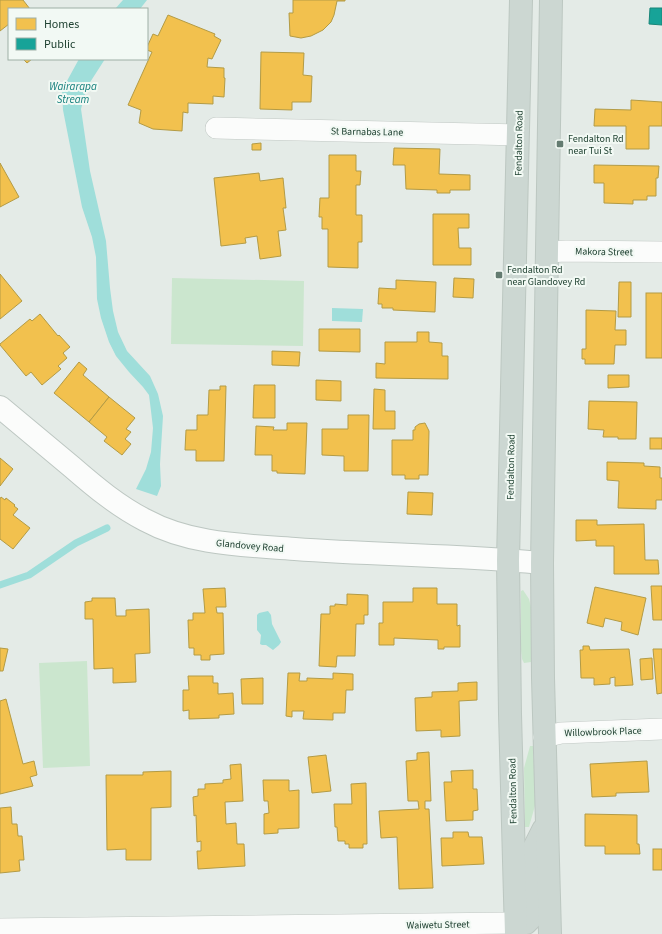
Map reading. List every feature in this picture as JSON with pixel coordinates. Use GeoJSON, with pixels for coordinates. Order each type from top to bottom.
{"type":"FeatureCollection","features":[{"type":"Feature","properties":{"kind":"main road","name":"Fendalton Road"},"geometry":{"type":"LineString","coordinates":[[516,929],[508,560],[521,0]]}},
{"type":"Feature","properties":{"kind":"main road"},"geometry":{"type":"LineString","coordinates":[[550,934],[544,737],[542,563],[551,0]]}},
{"type":"Feature","properties":{"kind":"main road"},"geometry":{"type":"LineString","coordinates":[[511,421],[544,423]]}},
{"type":"Feature","properties":{"kind":"main road"},"geometry":{"type":"LineString","coordinates":[[511,748],[524,726],[525,680],[528,675],[532,673],[538,674],[543,678]]}},
{"type":"Feature","properties":{"kind":"main road"},"geometry":{"type":"LineString","coordinates":[[516,929],[531,918],[532,852],[546,822]]}},
{"type":"Feature","properties":{"kind":"street","name":"St Barnabas Lane"},"geometry":{"type":"LineString","coordinates":[[216,128],[517,134]]}},
{"type":"Feature","properties":{"kind":"street","name":"Makora Street"},"geometry":{"type":"LineString","coordinates":[[546,252],[662,252]]}},
{"type":"Feature","properties":{"kind":"street","name":"Glandovey Road"},"geometry":{"type":"LineString","coordinates":[[0,407],[97,488],[125,509],[146,521],[178,534],[237,545],[348,553],[508,560],[542,563]]}},
{"type":"Feature","properties":{"kind":"street","name":"Willowbrook Place"},"geometry":{"type":"LineString","coordinates":[[544,737],[561,732],[662,729]]}},
{"type":"Feature","properties":{"kind":"street","name":"Waiwetu Street"},"geometry":{"type":"LineString","coordinates":[[0,929],[516,929]]}},
{"type":"Feature","properties":{"kind":"green space"},"geometry":{"type":"Polygon","coordinates":[[[172,278],[304,281],[303,346],[171,344],[172,278]]]}},
{"type":"Feature","properties":{"kind":"green space"},"geometry":{"type":"Polygon","coordinates":[[[523,590],[529,599],[531,607],[531,662],[524,663],[521,650],[521,591],[523,590]]]}},
{"type":"Feature","properties":{"kind":"green space"},"geometry":{"type":"Polygon","coordinates":[[[87,661],[90,766],[43,768],[39,663],[87,661]]]}},
{"type":"Feature","properties":{"kind":"green space"},"geometry":{"type":"Polygon","coordinates":[[[530,746],[533,746],[536,802],[529,827],[525,827],[524,768],[530,746]]]}},
{"type":"Feature","properties":{"kind":"water"},"geometry":{"type":"Polygon","coordinates":[[[123,0],[147,0],[141,8],[116,8],[123,0]]]}},
{"type":"Feature","properties":{"kind":"water","name":"Wairarapa Stream"},"geometry":{"type":"Polygon","coordinates":[[[78,60],[104,60],[87,87],[81,109],[90,171],[106,241],[113,311],[118,332],[127,351],[150,376],[158,394],[163,416],[160,464],[161,486],[157,496],[136,489],[146,469],[151,452],[153,428],[149,395],[116,356],[109,342],[101,318],[97,299],[96,257],[92,237],[82,207],[63,110],[62,90],[78,60]]]}},
{"type":"Feature","properties":{"kind":"water"},"geometry":{"type":"Polygon","coordinates":[[[332,308],[363,309],[362,322],[332,321],[332,308]]]}},
{"type":"Feature","properties":{"kind":"water"},"geometry":{"type":"Polygon","coordinates":[[[268,611],[271,615],[272,624],[281,642],[273,650],[266,645],[260,644],[261,635],[257,630],[257,615],[268,611]]]}},
{"type":"Feature","properties":{"kind":"building: Homes"},"geometry":{"type":"Polygon","coordinates":[[[0,0],[23,0],[29,8],[8,8],[8,25],[0,31],[0,0]]]}},
{"type":"Feature","properties":{"kind":"building: Homes"},"geometry":{"type":"Polygon","coordinates":[[[293,0],[345,1],[337,1],[331,22],[323,30],[311,36],[301,38],[290,36],[289,13],[293,13],[293,0]]]}},
{"type":"Feature","properties":{"kind":"building: Homes"},"geometry":{"type":"Polygon","coordinates":[[[168,15],[215,34],[214,36],[221,40],[212,59],[208,58],[207,67],[224,68],[224,97],[213,96],[213,104],[188,103],[188,113],[183,112],[182,131],[153,129],[139,123],[141,110],[128,105],[152,52],[148,50],[148,45],[153,34],[158,36],[168,15]]]}},
{"type":"Feature","properties":{"kind":"building: Homes"},"geometry":{"type":"Polygon","coordinates":[[[261,52],[304,53],[303,75],[312,76],[311,102],[292,102],[292,110],[260,109],[261,52]]]}},
{"type":"Feature","properties":{"kind":"building: Homes"},"geometry":{"type":"Polygon","coordinates":[[[24,60],[31,60],[27,63],[24,60]]]}},
{"type":"Feature","properties":{"kind":"building: Homes"},"geometry":{"type":"Polygon","coordinates":[[[631,100],[662,102],[662,126],[649,126],[649,149],[626,149],[626,126],[594,126],[595,109],[631,110],[631,100]]]}},
{"type":"Feature","properties":{"kind":"building: Homes"},"geometry":{"type":"Polygon","coordinates":[[[261,143],[261,150],[252,150],[252,144],[261,143]]]}},
{"type":"Feature","properties":{"kind":"building: Homes"},"geometry":{"type":"Polygon","coordinates":[[[394,148],[440,149],[439,174],[470,175],[470,190],[450,190],[450,193],[437,193],[437,190],[406,189],[405,165],[393,165],[394,148]]]}},
{"type":"Feature","properties":{"kind":"building: Homes"},"geometry":{"type":"Polygon","coordinates":[[[329,155],[356,155],[356,171],[361,171],[360,185],[356,185],[356,215],[362,215],[362,242],[358,242],[358,268],[328,267],[328,229],[322,229],[322,217],[319,217],[320,198],[329,198],[329,155]]]}},
{"type":"Feature","properties":{"kind":"building: Homes"},"geometry":{"type":"Polygon","coordinates":[[[0,163],[19,197],[0,207],[0,163]]]}},
{"type":"Feature","properties":{"kind":"building: Homes"},"geometry":{"type":"Polygon","coordinates":[[[594,165],[659,166],[658,178],[656,178],[656,196],[647,196],[647,200],[633,200],[633,204],[604,203],[604,183],[594,183],[594,165]]]}},
{"type":"Feature","properties":{"kind":"building: Homes"},"geometry":{"type":"Polygon","coordinates":[[[259,173],[260,181],[283,178],[286,208],[283,208],[286,230],[278,231],[281,256],[260,259],[257,236],[245,238],[246,243],[221,246],[214,178],[259,173]]]}},
{"type":"Feature","properties":{"kind":"building: Homes"},"geometry":{"type":"Polygon","coordinates":[[[433,214],[469,214],[469,228],[458,228],[459,248],[471,248],[471,265],[433,265],[433,214]]]}},
{"type":"Feature","properties":{"kind":"building: Homes"},"geometry":{"type":"Polygon","coordinates":[[[0,274],[22,301],[0,319],[0,274]]]}},
{"type":"Feature","properties":{"kind":"building: Homes"},"geometry":{"type":"Polygon","coordinates":[[[454,278],[474,279],[473,298],[453,297],[454,278]]]}},
{"type":"Feature","properties":{"kind":"building: Homes"},"geometry":{"type":"Polygon","coordinates":[[[396,280],[436,282],[435,312],[382,308],[382,304],[378,304],[379,288],[396,289],[396,280]]]}},
{"type":"Feature","properties":{"kind":"building: Homes"},"geometry":{"type":"Polygon","coordinates":[[[619,282],[631,282],[631,317],[618,317],[619,282]]]}},
{"type":"Feature","properties":{"kind":"building: Homes"},"geometry":{"type":"Polygon","coordinates":[[[646,293],[662,293],[662,358],[646,358],[646,293]]]}},
{"type":"Feature","properties":{"kind":"building: Homes"},"geometry":{"type":"Polygon","coordinates":[[[586,310],[616,311],[615,330],[626,330],[626,345],[615,345],[614,364],[585,364],[585,359],[582,359],[582,349],[586,349],[586,310]]]}},
{"type":"Feature","properties":{"kind":"building: Homes"},"geometry":{"type":"Polygon","coordinates":[[[40,314],[58,336],[59,335],[70,347],[63,353],[67,358],[58,366],[61,369],[42,385],[31,372],[26,376],[0,345],[30,319],[32,321],[40,314]]]}},
{"type":"Feature","properties":{"kind":"building: Homes"},"geometry":{"type":"Polygon","coordinates":[[[319,329],[360,329],[360,352],[319,351],[319,329]]]}},
{"type":"Feature","properties":{"kind":"building: Homes"},"geometry":{"type":"Polygon","coordinates":[[[417,332],[429,332],[429,342],[442,343],[442,356],[448,356],[448,379],[376,378],[376,363],[385,364],[385,342],[417,342],[417,332]]]}},
{"type":"Feature","properties":{"kind":"building: Homes"},"geometry":{"type":"Polygon","coordinates":[[[272,351],[300,352],[299,366],[272,365],[272,351]]]}},
{"type":"Feature","properties":{"kind":"building: Homes"},"geometry":{"type":"Polygon","coordinates":[[[79,362],[87,369],[83,375],[109,397],[89,422],[54,393],[79,362]]]}},
{"type":"Feature","properties":{"kind":"building: Homes"},"geometry":{"type":"Polygon","coordinates":[[[608,375],[629,375],[629,387],[608,388],[608,375]]]}},
{"type":"Feature","properties":{"kind":"building: Homes"},"geometry":{"type":"Polygon","coordinates":[[[316,380],[341,381],[341,401],[316,400],[316,380]]]}},
{"type":"Feature","properties":{"kind":"building: Homes"},"geometry":{"type":"Polygon","coordinates":[[[254,385],[275,385],[275,418],[253,418],[254,385]]]}},
{"type":"Feature","properties":{"kind":"building: Homes"},"geometry":{"type":"Polygon","coordinates":[[[220,386],[226,386],[224,461],[196,461],[196,450],[185,450],[186,430],[197,430],[197,415],[208,415],[209,390],[220,390],[220,386]]]}},
{"type":"Feature","properties":{"kind":"building: Homes"},"geometry":{"type":"Polygon","coordinates":[[[374,389],[385,390],[385,411],[395,411],[395,429],[373,429],[374,389]]]}},
{"type":"Feature","properties":{"kind":"building: Homes"},"geometry":{"type":"Polygon","coordinates":[[[109,397],[135,418],[126,429],[131,432],[125,439],[131,444],[122,455],[104,441],[107,437],[89,422],[109,397]]]}},
{"type":"Feature","properties":{"kind":"building: Homes"},"geometry":{"type":"Polygon","coordinates":[[[589,401],[637,402],[636,439],[603,437],[604,430],[588,429],[589,401]]]}},
{"type":"Feature","properties":{"kind":"building: Homes"},"geometry":{"type":"Polygon","coordinates":[[[348,415],[369,415],[368,471],[344,471],[344,456],[322,455],[322,429],[348,429],[348,415]]]}},
{"type":"Feature","properties":{"kind":"building: Homes"},"geometry":{"type":"Polygon","coordinates":[[[287,423],[307,423],[305,474],[277,473],[277,471],[272,471],[272,455],[255,455],[256,426],[274,427],[273,430],[287,430],[287,423]]]}},
{"type":"Feature","properties":{"kind":"building: Homes"},"geometry":{"type":"Polygon","coordinates":[[[425,423],[429,431],[428,475],[419,475],[419,479],[405,479],[405,475],[392,475],[392,440],[413,440],[413,430],[415,430],[415,427],[419,424],[425,423]]]}},
{"type":"Feature","properties":{"kind":"building: Homes"},"geometry":{"type":"Polygon","coordinates":[[[650,438],[662,438],[662,449],[650,449],[650,438]]]}},
{"type":"Feature","properties":{"kind":"building: Homes"},"geometry":{"type":"Polygon","coordinates":[[[0,458],[13,469],[0,486],[0,458]]]}},
{"type":"Feature","properties":{"kind":"building: Homes"},"geometry":{"type":"Polygon","coordinates":[[[607,462],[644,463],[644,466],[660,467],[660,478],[662,478],[662,500],[656,500],[656,509],[618,508],[619,481],[607,480],[607,462]]]}},
{"type":"Feature","properties":{"kind":"building: Homes"},"geometry":{"type":"Polygon","coordinates":[[[408,492],[433,493],[432,515],[407,514],[408,492]]]}},
{"type":"Feature","properties":{"kind":"building: Homes"},"geometry":{"type":"Polygon","coordinates":[[[1,497],[5,500],[6,498],[15,505],[14,506],[18,509],[13,515],[30,528],[13,549],[0,539],[1,497]]]}},
{"type":"Feature","properties":{"kind":"building: Homes"},"geometry":{"type":"Polygon","coordinates":[[[576,520],[597,520],[597,525],[644,524],[645,560],[658,560],[659,574],[614,574],[614,546],[596,546],[596,540],[576,541],[576,520]]]}},
{"type":"Feature","properties":{"kind":"building: Homes"},"geometry":{"type":"Polygon","coordinates":[[[651,586],[662,586],[662,620],[653,620],[651,586]]]}},
{"type":"Feature","properties":{"kind":"building: Homes"},"geometry":{"type":"Polygon","coordinates":[[[595,587],[646,598],[638,635],[621,630],[622,622],[605,618],[603,627],[587,623],[595,587]]]}},
{"type":"Feature","properties":{"kind":"building: Homes"},"geometry":{"type":"Polygon","coordinates":[[[225,588],[226,607],[216,607],[217,613],[223,613],[224,654],[210,655],[210,660],[201,660],[201,655],[194,655],[194,648],[189,648],[188,620],[193,620],[193,613],[205,613],[203,589],[225,588]]]}},
{"type":"Feature","properties":{"kind":"building: Homes"},"geometry":{"type":"Polygon","coordinates":[[[413,588],[437,588],[437,604],[457,604],[457,626],[460,625],[460,647],[444,647],[444,649],[438,649],[438,640],[394,638],[394,645],[379,645],[379,623],[383,623],[383,602],[413,602],[413,588]]]}},
{"type":"Feature","properties":{"kind":"building: Homes"},"geometry":{"type":"Polygon","coordinates":[[[347,594],[368,595],[368,615],[364,615],[364,624],[356,624],[355,656],[337,656],[336,667],[319,666],[321,614],[330,614],[330,606],[335,606],[335,604],[347,605],[347,594]]]}},
{"type":"Feature","properties":{"kind":"building: Homes"},"geometry":{"type":"Polygon","coordinates":[[[92,598],[115,598],[116,616],[126,616],[126,610],[149,609],[150,653],[135,654],[136,682],[113,683],[113,668],[94,669],[93,619],[85,619],[85,602],[92,601],[92,598]]]}},
{"type":"Feature","properties":{"kind":"building: Homes"},"geometry":{"type":"Polygon","coordinates":[[[583,646],[589,646],[590,650],[629,649],[633,685],[615,686],[615,677],[610,678],[610,684],[594,685],[594,678],[581,678],[580,650],[583,650],[583,646]]]}},
{"type":"Feature","properties":{"kind":"building: Homes"},"geometry":{"type":"Polygon","coordinates":[[[0,648],[8,649],[3,671],[0,671],[0,648]]]}},
{"type":"Feature","properties":{"kind":"building: Homes"},"geometry":{"type":"Polygon","coordinates":[[[653,649],[662,649],[662,693],[657,694],[653,649]]]}},
{"type":"Feature","properties":{"kind":"building: Homes"},"geometry":{"type":"Polygon","coordinates":[[[652,658],[653,679],[641,680],[640,659],[652,658]]]}},
{"type":"Feature","properties":{"kind":"building: Homes"},"geometry":{"type":"Polygon","coordinates":[[[288,673],[300,673],[299,681],[307,681],[307,678],[333,679],[333,673],[353,674],[353,690],[346,690],[345,713],[333,713],[333,720],[303,719],[304,711],[292,711],[292,717],[286,716],[288,673]]]}},
{"type":"Feature","properties":{"kind":"building: Homes"},"geometry":{"type":"Polygon","coordinates":[[[188,676],[213,676],[213,683],[218,683],[218,694],[233,693],[234,714],[219,715],[219,718],[189,719],[189,710],[183,711],[183,690],[189,690],[188,676]]]}},
{"type":"Feature","properties":{"kind":"building: Homes"},"geometry":{"type":"Polygon","coordinates":[[[263,678],[263,704],[242,704],[241,679],[263,678]]]}},
{"type":"Feature","properties":{"kind":"building: Homes"},"geometry":{"type":"Polygon","coordinates":[[[477,682],[477,700],[459,701],[460,736],[441,737],[441,730],[416,731],[415,698],[432,697],[432,692],[458,691],[458,683],[477,682]]]}},
{"type":"Feature","properties":{"kind":"building: Homes"},"geometry":{"type":"Polygon","coordinates":[[[6,699],[23,764],[34,761],[37,775],[30,777],[33,786],[0,794],[0,701],[6,699]]]}},
{"type":"Feature","properties":{"kind":"building: Homes"},"geometry":{"type":"Polygon","coordinates":[[[429,752],[431,801],[425,801],[425,809],[429,809],[433,888],[399,889],[397,837],[381,838],[379,811],[419,809],[418,801],[408,801],[406,761],[417,760],[417,753],[429,752]]]}},
{"type":"Feature","properties":{"kind":"building: Homes"},"geometry":{"type":"Polygon","coordinates":[[[326,755],[331,791],[312,793],[308,757],[326,755]]]}},
{"type":"Feature","properties":{"kind":"building: Homes"},"geometry":{"type":"Polygon","coordinates":[[[647,761],[649,792],[616,793],[616,796],[592,797],[590,764],[647,761]]]}},
{"type":"Feature","properties":{"kind":"building: Homes"},"geometry":{"type":"Polygon","coordinates":[[[241,764],[243,801],[225,802],[226,824],[236,823],[237,844],[244,844],[245,866],[198,869],[197,851],[201,851],[201,841],[197,842],[196,815],[194,816],[193,797],[198,796],[198,789],[205,789],[205,784],[223,783],[223,780],[231,779],[230,765],[241,764]]]}},
{"type":"Feature","properties":{"kind":"building: Homes"},"geometry":{"type":"Polygon","coordinates":[[[473,770],[473,789],[477,789],[478,810],[473,811],[473,820],[446,821],[444,782],[452,782],[451,771],[473,770]]]}},
{"type":"Feature","properties":{"kind":"building: Homes"},"geometry":{"type":"Polygon","coordinates":[[[171,771],[171,807],[151,808],[151,860],[126,860],[126,849],[107,850],[106,775],[143,775],[143,772],[171,771]]]}},
{"type":"Feature","properties":{"kind":"building: Homes"},"geometry":{"type":"Polygon","coordinates":[[[263,780],[289,780],[289,791],[299,790],[299,828],[278,829],[278,833],[264,834],[264,814],[269,813],[268,801],[264,801],[263,780]]]}},
{"type":"Feature","properties":{"kind":"building: Homes"},"geometry":{"type":"Polygon","coordinates":[[[366,783],[367,844],[363,844],[363,848],[349,848],[349,844],[345,844],[345,841],[338,841],[337,827],[335,827],[334,804],[352,804],[351,784],[366,783]]]}},
{"type":"Feature","properties":{"kind":"building: Homes"},"geometry":{"type":"Polygon","coordinates":[[[11,807],[12,824],[17,824],[18,836],[22,836],[24,860],[19,860],[20,871],[0,873],[0,808],[11,807]]]}},
{"type":"Feature","properties":{"kind":"building: Homes"},"geometry":{"type":"Polygon","coordinates":[[[585,814],[637,815],[637,844],[639,844],[640,854],[605,854],[605,846],[585,846],[585,814]]]}},
{"type":"Feature","properties":{"kind":"building: Homes"},"geometry":{"type":"Polygon","coordinates":[[[453,832],[468,832],[469,837],[482,837],[484,864],[442,866],[441,838],[453,838],[453,832]]]}},
{"type":"Feature","properties":{"kind":"building: Homes"},"geometry":{"type":"Polygon","coordinates":[[[653,849],[662,849],[662,870],[653,870],[653,849]]]}},
{"type":"Feature","properties":{"kind":"building: Public"},"geometry":{"type":"Polygon","coordinates":[[[650,8],[662,8],[662,25],[649,24],[650,8]]]}},
{"type":"Feature","properties":{"kind":"waterway","name":"Wairarapa Stream"},"geometry":{"type":"LineString","coordinates":[[0,585],[29,575],[76,543],[107,528]]}},
{"type":"Feature","properties":{"kind":"place","name":"Fendalton Rd near Tui St"},"geometry":{"type":"Point","coordinates":[560,144]}},
{"type":"Feature","properties":{"kind":"place","name":"Fendalton Rd near Glandovey Rd"},"geometry":{"type":"Point","coordinates":[499,275]}}]}
